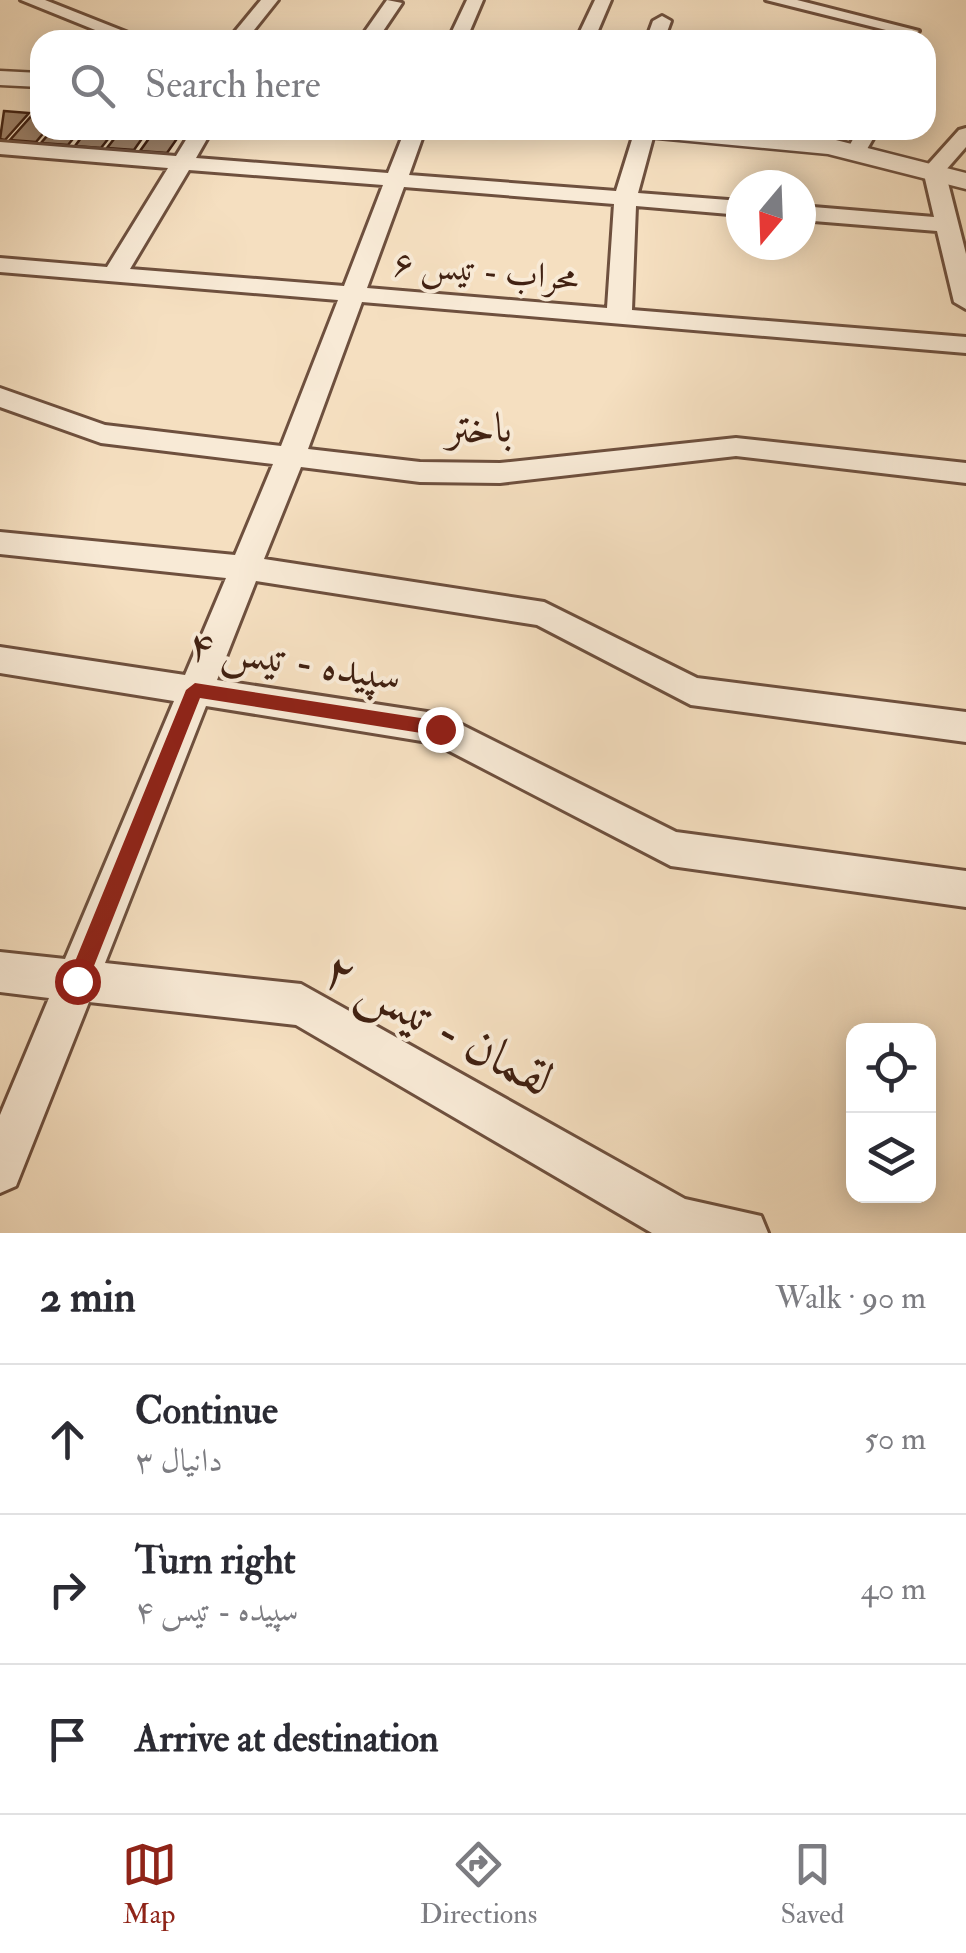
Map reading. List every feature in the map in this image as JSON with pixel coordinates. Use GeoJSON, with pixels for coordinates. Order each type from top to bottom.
{"type":"FeatureCollection","features":[{"type":"Feature","properties":{"kind":"street"},"geometry":{"type":"LineString","coordinates":[[30,0],[111,30]]}},
{"type":"Feature","properties":{"kind":"street"},"geometry":{"type":"LineString","coordinates":[[245,30],[270,0]]}},
{"type":"Feature","properties":{"kind":"street"},"geometry":{"type":"LineString","coordinates":[[462,30],[475,0]]}},
{"type":"Feature","properties":{"kind":"street"},"geometry":{"type":"LineString","coordinates":[[590,30],[603,0]]}},
{"type":"Feature","properties":{"kind":"street"},"geometry":{"type":"LineString","coordinates":[[774,0],[906,30]]}},
{"type":"Feature","properties":{"kind":"street"},"geometry":{"type":"LineString","coordinates":[[375,30],[393,3]]}},
{"type":"Feature","properties":{"kind":"street"},"geometry":{"type":"LineString","coordinates":[[658,30],[662,20]]}},
{"type":"Feature","properties":{"kind":"street"},"geometry":{"type":"LineString","coordinates":[[0,78],[30,80]]}},
{"type":"Feature","properties":{"kind":"street"},"geometry":{"type":"LineString","coordinates":[[934,170],[966,134]]}},
{"type":"Feature","properties":{"kind":"street"},"geometry":{"type":"LineString","coordinates":[[114,275],[195,140]]}},
{"type":"Feature","properties":{"kind":"street"},"geometry":{"type":"LineString","coordinates":[[0,1170],[291,456],[412,140]]}},
{"type":"Feature","properties":{"kind":"street"},"geometry":{"type":"LineString","coordinates":[[618,317],[625,199],[643,140]]}},
{"type":"Feature","properties":{"kind":"street"},"geometry":{"type":"LineString","coordinates":[[862,141],[966,181]]}},
{"type":"Feature","properties":{"kind":"street"},"geometry":{"type":"LineString","coordinates":[[0,148],[726,207]]}},
{"type":"Feature","properties":{"kind":"street"},"geometry":{"type":"LineString","coordinates":[[934,170],[966,302]]}},
{"type":"Feature","properties":{"kind":"street"},"geometry":{"type":"LineString","coordinates":[[816,214],[948,224]]}},
{"type":"Feature","properties":{"kind":"street","name":"محراب - تیس ۶"},"geometry":{"type":"LineString","coordinates":[[0,265],[966,346]]}},
{"type":"Feature","properties":{"kind":"street","name":"باختر"},"geometry":{"type":"LineString","coordinates":[[0,398],[101,434],[420,472],[500,474],[736,447],[966,473]]}},
{"type":"Feature","properties":{"kind":"street"},"geometry":{"type":"LineString","coordinates":[[0,543],[244,568],[544,614],[691,691],[966,727]]}},
{"type":"Feature","properties":{"kind":"street","name":"سپیده - تیس ۴"},"geometry":{"type":"LineString","coordinates":[[0,660],[440,729],[671,849],[966,889]]}},
{"type":"Feature","properties":{"kind":"street","name":"لقمان - تیس ۲"},"geometry":{"type":"LineString","coordinates":[[0,972],[300,1005],[679,1222],[744,1233]]}},
{"type":"Feature","properties":{"kind":"building"},"geometry":{"type":"Polygon","coordinates":[[[4,111],[29,113],[5,140],[0,139],[4,111]]]}},
{"type":"Feature","properties":{"kind":"building"},"geometry":{"type":"Polygon","coordinates":[[[30,118],[30,140],[36,142],[10,140],[30,118]]]}},
{"type":"Feature","properties":{"kind":"building"},"geometry":{"type":"Polygon","coordinates":[[[44,140],[72,140],[68,145],[41,143],[44,140]]]}},
{"type":"Feature","properties":{"kind":"building"},"geometry":{"type":"Polygon","coordinates":[[[80,140],[107,140],[101,148],[75,146],[80,140]]]}},
{"type":"Feature","properties":{"kind":"building"},"geometry":{"type":"Polygon","coordinates":[[[113,140],[141,140],[134,150],[107,148],[113,140]]]}},
{"type":"Feature","properties":{"kind":"building"},"geometry":{"type":"Polygon","coordinates":[[[148,140],[176,140],[167,153],[140,151],[148,140]]]}},
{"type":"Feature","properties":{"kind":"route"},"geometry":{"type":"LineString","coordinates":[[77,981],[195,690],[440,729]]}}]}
